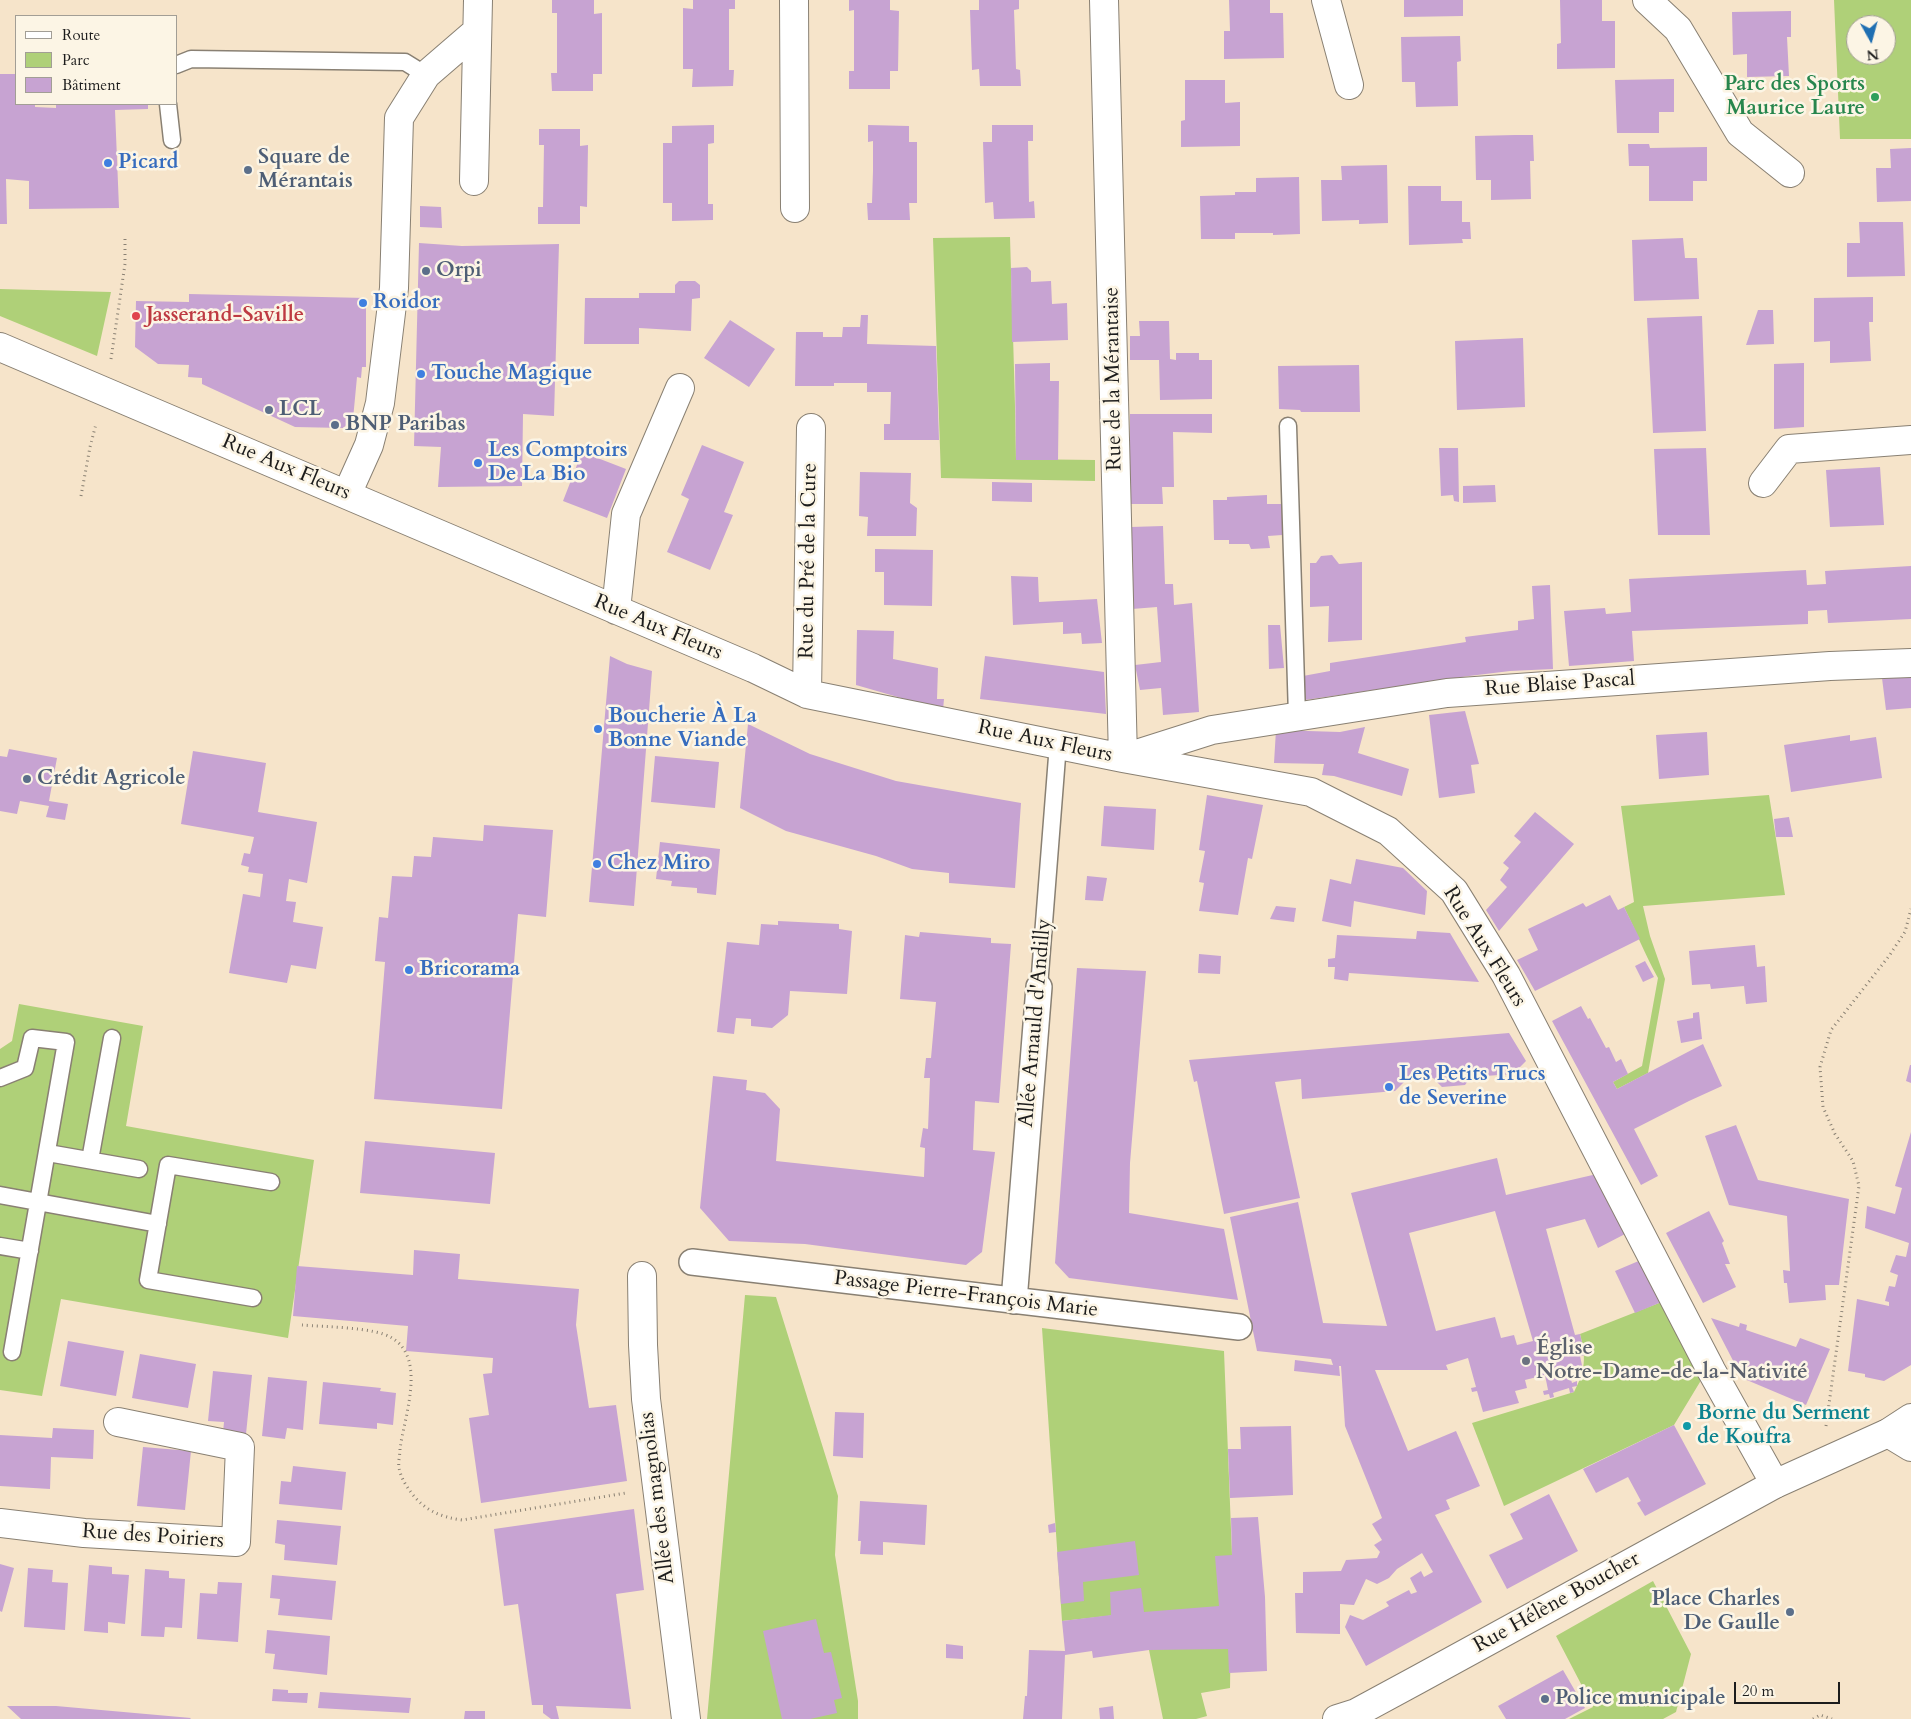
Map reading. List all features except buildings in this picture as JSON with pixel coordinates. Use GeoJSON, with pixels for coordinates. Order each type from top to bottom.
{"type":"FeatureCollection","features":[{"type":"Feature","properties":{"kind":"street"},"geometry":{"type":"LineString","coordinates":[[474,181],[478,0]]}},
{"type":"Feature","properties":{"kind":"street"},"geometry":{"type":"LineString","coordinates":[[794,0],[795,208]]}},
{"type":"Feature","properties":{"kind":"street","name":"Rue de la Mérantaise"},"geometry":{"type":"LineString","coordinates":[[1104,0],[1123,758]]}},
{"type":"Feature","properties":{"kind":"street"},"geometry":{"type":"LineString","coordinates":[[1326,0],[1349,85]]}},
{"type":"Feature","properties":{"kind":"street"},"geometry":{"type":"LineString","coordinates":[[1647,0],[1678,29],[1740,132],[1790,173]]}},
{"type":"Feature","properties":{"kind":"street"},"geometry":{"type":"LineString","coordinates":[[347,494],[369,445],[380,403],[394,288],[399,118],[426,75],[477,31]]}},
{"type":"Feature","properties":{"kind":"street","name":"Rue Aux Fleurs"},"geometry":{"type":"LineString","coordinates":[[0,347],[753,668],[807,694],[1123,758],[1311,792],[1388,831],[1454,891],[1506,975],[1711,1370],[1775,1484]]}},
{"type":"Feature","properties":{"kind":"street"},"geometry":{"type":"LineString","coordinates":[[616,610],[626,514],[680,388]]}},
{"type":"Feature","properties":{"kind":"street","name":"Rue du Pré de la Cure"},"geometry":{"type":"LineString","coordinates":[[807,694],[811,428]]}},
{"type":"Feature","properties":{"kind":"street"},"geometry":{"type":"LineString","coordinates":[[1763,483],[1789,449],[1911,440]]}},
{"type":"Feature","properties":{"kind":"street","name":"Rue Blaise Pascal"},"geometry":{"type":"LineString","coordinates":[[1123,758],[1212,730],[1447,693],[1820,667],[1911,663]]}},
{"type":"Feature","properties":{"kind":"street","name":"Allée Arnauld d'Andilly"},"geometry":{"type":"LineString","coordinates":[[1014,1301],[1039,988]]}},
{"type":"Feature","properties":{"kind":"street","name":"Passage Pierre-François Marie"},"geometry":{"type":"LineString","coordinates":[[692,1262],[1239,1327]]}},
{"type":"Feature","properties":{"kind":"street","name":"Allée des magnolias"},"geometry":{"type":"LineString","coordinates":[[642,1276],[642,1345],[646,1399],[686,1719]]}},
{"type":"Feature","properties":{"kind":"street","name":"Rue Hélène Boucher"},"geometry":{"type":"LineString","coordinates":[[1337,1719],[1356,1713],[1775,1484],[1888,1433],[1911,1418]]}},
{"type":"Feature","properties":{"kind":"street","name":"Rue des Poiriers"},"geometry":{"type":"LineString","coordinates":[[0,1523],[84,1533],[236,1542],[240,1447],[118,1422]]}},
{"type":"Feature","properties":{"kind":"street"},"geometry":{"type":"LineString","coordinates":[[1888,1433],[1911,1447]]}},
{"type":"Feature","properties":{"kind":"lane"},"geometry":{"type":"LineString","coordinates":[[178,63],[191,59],[405,62],[426,75]]}},
{"type":"Feature","properties":{"kind":"lane"},"geometry":{"type":"LineString","coordinates":[[168,105],[172,140]]}},
{"type":"Feature","properties":{"kind":"lane"},"geometry":{"type":"LineString","coordinates":[[1288,426],[1298,716]]}},
{"type":"Feature","properties":{"kind":"lane","name":"Allée Arnauld d'Andilly"},"geometry":{"type":"LineString","coordinates":[[1039,988],[1058,744]]}},
{"type":"Feature","properties":{"kind":"lane"},"geometry":{"type":"LineString","coordinates":[[0,1078],[24,1068],[32,1038],[66,1042],[12,1352]]}},
{"type":"Feature","properties":{"kind":"lane"},"geometry":{"type":"LineString","coordinates":[[90,1160],[112,1038]]}},
{"type":"Feature","properties":{"kind":"lane"},"geometry":{"type":"LineString","coordinates":[[48,1153],[139,1169]]}},
{"type":"Feature","properties":{"kind":"lane"},"geometry":{"type":"LineString","coordinates":[[253,1298],[148,1280],[168,1165],[271,1182]]}},
{"type":"Feature","properties":{"kind":"lane"},"geometry":{"type":"LineString","coordinates":[[0,1195],[158,1224]]}},
{"type":"Feature","properties":{"kind":"lane"},"geometry":{"type":"LineString","coordinates":[[0,1246],[30,1251]]}},
{"type":"Feature","properties":{"kind":"path"},"geometry":{"type":"LineString","coordinates":[[81,496],[90,447],[105,392],[122,282],[125,239]]}},
{"type":"Feature","properties":{"kind":"path"},"geometry":{"type":"LineString","coordinates":[[1830,1459],[1826,1424],[1859,1186],[1853,1161],[1835,1134],[1823,1107],[1820,1067],[1831,1030],[1905,932],[1911,910]]}},
{"type":"Feature","properties":{"kind":"path"},"geometry":{"type":"LineString","coordinates":[[302,1324],[380,1332],[394,1339],[406,1351],[412,1368],[398,1466],[404,1484],[419,1502],[432,1512],[447,1518],[462,1520],[657,1488]]}},
{"type":"Feature","properties":{"kind":"path"},"geometry":{"type":"LineString","coordinates":[[1813,1719],[1820,1715],[1832,1719]]}},
{"type":"Feature","properties":{"kind":"green space","name":"Parc des Sports Maurice Laure"},"geometry":{"type":"Polygon","coordinates":[[[1834,0],[1911,0],[1911,139],[1840,139],[1834,0]]]}},
{"type":"Feature","properties":{"kind":"green space"},"geometry":{"type":"Polygon","coordinates":[[[1010,237],[1016,459],[1095,460],[1095,481],[941,478],[933,238],[1010,237]]]}},
{"type":"Feature","properties":{"kind":"green space"},"geometry":{"type":"Polygon","coordinates":[[[0,289],[111,292],[97,356],[0,316],[0,289]]]}},
{"type":"Feature","properties":{"kind":"green space"},"geometry":{"type":"Polygon","coordinates":[[[1769,795],[1785,895],[1643,906],[1650,936],[1665,979],[1648,1073],[1617,1089],[1613,1082],[1642,1066],[1658,978],[1624,907],[1634,902],[1621,806],[1769,795]]]}},
{"type":"Feature","properties":{"kind":"green space"},"geometry":{"type":"Polygon","coordinates":[[[19,1004],[143,1026],[126,1126],[314,1160],[288,1338],[61,1299],[42,1396],[0,1390],[0,1049],[12,1041],[19,1004]]]}},
{"type":"Feature","properties":{"kind":"green space"},"geometry":{"type":"Polygon","coordinates":[[[745,1295],[776,1297],[838,1496],[835,1555],[858,1701],[858,1719],[707,1719],[745,1295]]]}},
{"type":"Feature","properties":{"kind":"green space"},"geometry":{"type":"Polygon","coordinates":[[[1664,1301],[1699,1366],[1700,1382],[1674,1425],[1504,1506],[1472,1423],[1574,1392],[1581,1377],[1584,1363],[1580,1334],[1664,1301]]]}},
{"type":"Feature","properties":{"kind":"green space"},"geometry":{"type":"Polygon","coordinates":[[[1042,1328],[1224,1351],[1232,1555],[1230,1688],[1201,1693],[1207,1716],[1196,1719],[1163,1719],[1149,1650],[1144,1612],[1062,1621],[1042,1328]]]}},
{"type":"Feature","properties":{"kind":"green space"},"geometry":{"type":"Polygon","coordinates":[[[1653,1581],[1691,1654],[1676,1712],[1663,1719],[1569,1719],[1593,1707],[1556,1636],[1653,1581]]]}},
{"type":"Feature","properties":{"kind":"place","name":"Parc des Sports Maurice Laure"},"geometry":{"type":"Point","coordinates":[1875,97]}},
{"type":"Feature","properties":{"kind":"place","name":"Picard"},"geometry":{"type":"Point","coordinates":[108,163]}},
{"type":"Feature","properties":{"kind":"place","name":"Square de Mérantais"},"geometry":{"type":"Point","coordinates":[248,170]}},
{"type":"Feature","properties":{"kind":"place","name":"Orpi"},"geometry":{"type":"Point","coordinates":[426,271]}},
{"type":"Feature","properties":{"kind":"place","name":"Roidor"},"geometry":{"type":"Point","coordinates":[363,303]}},
{"type":"Feature","properties":{"kind":"place","name":"Jasserand-Saville"},"geometry":{"type":"Point","coordinates":[136,316]}},
{"type":"Feature","properties":{"kind":"place","name":"Touche Magique"},"geometry":{"type":"Point","coordinates":[421,374]}},
{"type":"Feature","properties":{"kind":"place","name":"LCL"},"geometry":{"type":"Point","coordinates":[269,410]}},
{"type":"Feature","properties":{"kind":"place","name":"BNP Paribas"},"geometry":{"type":"Point","coordinates":[335,425]}},
{"type":"Feature","properties":{"kind":"place","name":"Les Comptoirs De La Bio"},"geometry":{"type":"Point","coordinates":[478,463]}},
{"type":"Feature","properties":{"kind":"place","name":"Boucherie À La Bonne Viande"},"geometry":{"type":"Point","coordinates":[598,729]}},
{"type":"Feature","properties":{"kind":"place","name":"Crédit Agricole"},"geometry":{"type":"Point","coordinates":[27,779]}},
{"type":"Feature","properties":{"kind":"place","name":"Chez Miro"},"geometry":{"type":"Point","coordinates":[597,864]}},
{"type":"Feature","properties":{"kind":"place","name":"Bricorama"},"geometry":{"type":"Point","coordinates":[409,970]}},
{"type":"Feature","properties":{"kind":"place","name":"Les Petits Trucs de Severine"},"geometry":{"type":"Point","coordinates":[1389,1087]}},
{"type":"Feature","properties":{"kind":"place","name":"Église Notre-Dame-de-la-Nativité"},"geometry":{"type":"Point","coordinates":[1526,1361]}},
{"type":"Feature","properties":{"kind":"place","name":"Borne du Serment de Koufra"},"geometry":{"type":"Point","coordinates":[1687,1426]}},
{"type":"Feature","properties":{"kind":"place","name":"Place Charles De Gaulle"},"geometry":{"type":"Point","coordinates":[1790,1612]}},
{"type":"Feature","properties":{"kind":"place","name":"Police municipale"},"geometry":{"type":"Point","coordinates":[1545,1699]}}]}
